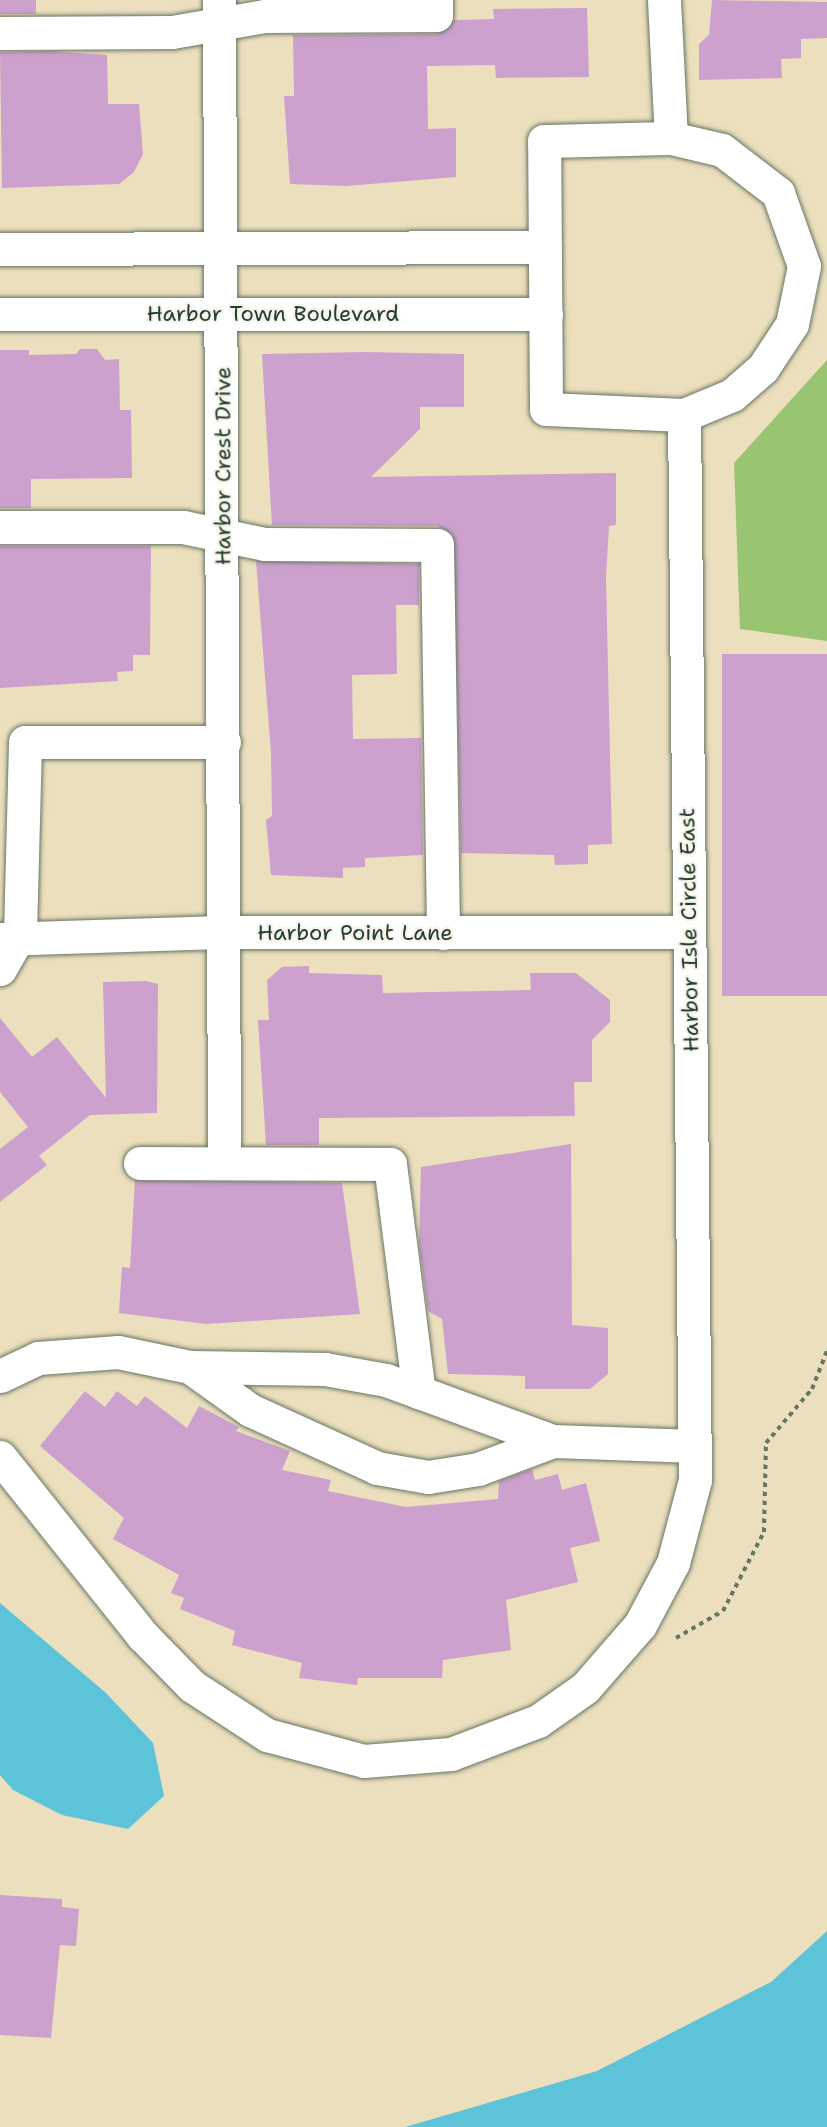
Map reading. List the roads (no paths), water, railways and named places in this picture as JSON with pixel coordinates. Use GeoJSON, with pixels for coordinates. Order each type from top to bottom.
{"type":"FeatureCollection","features":[{"type":"Feature","properties":{"kind":"street"},"geometry":{"type":"LineString","coordinates":[[0,33],[172,32],[219,12],[265,16],[436,15],[436,0]]}},
{"type":"Feature","properties":{"kind":"street"},"geometry":{"type":"LineString","coordinates":[[664,0],[671,138]]}},
{"type":"Feature","properties":{"kind":"street","name":"Harbor Crest Drive"},"geometry":{"type":"LineString","coordinates":[[219,12],[224,742],[221,932],[224,1163]]}},
{"type":"Feature","properties":{"kind":"street"},"geometry":{"type":"LineString","coordinates":[[671,138],[722,150],[778,193],[804,266],[792,324],[763,368],[732,395],[684,415],[546,409],[544,141],[671,138]]}},
{"type":"Feature","properties":{"kind":"street"},"geometry":{"type":"LineString","coordinates":[[0,249],[545,247]]}},
{"type":"Feature","properties":{"kind":"street","name":"Harbor Town Boulevard"},"geometry":{"type":"LineString","coordinates":[[0,314],[546,314]]}},
{"type":"Feature","properties":{"kind":"street","name":"Harbor Isle Circle East"},"geometry":{"type":"LineString","coordinates":[[0,1457],[142,1636],[192,1686],[267,1735],[364,1761],[451,1754],[538,1721],[585,1688],[640,1625],[673,1563],[695,1480],[684,415]]}},
{"type":"Feature","properties":{"kind":"street"},"geometry":{"type":"LineString","coordinates":[[0,527],[183,527],[265,544],[437,546],[443,933]]}},
{"type":"Feature","properties":{"kind":"street"},"geometry":{"type":"LineString","coordinates":[[0,969],[10,937],[25,742],[224,742]]}},
{"type":"Feature","properties":{"kind":"street","name":"Harbor Point Lane"},"geometry":{"type":"LineString","coordinates":[[10,937],[221,932],[689,932]]}},
{"type":"Feature","properties":{"kind":"street"},"geometry":{"type":"LineString","coordinates":[[140,1163],[390,1164],[419,1392]]}},
{"type":"Feature","properties":{"kind":"street"},"geometry":{"type":"LineString","coordinates":[[0,1376],[38,1358],[118,1352],[190,1368],[325,1369],[419,1392],[553,1441],[695,1446]]}},
{"type":"Feature","properties":{"kind":"street"},"geometry":{"type":"LineString","coordinates":[[190,1368],[250,1410],[376,1468],[428,1477],[478,1469],[553,1441]]}},
{"type":"Feature","properties":{"kind":"water"},"geometry":{"type":"Polygon","coordinates":[[[0,1603],[106,1693],[153,1743],[164,1796],[128,1829],[62,1815],[13,1790],[0,1775],[0,1603]]]}},
{"type":"Feature","properties":{"kind":"water"},"geometry":{"type":"Polygon","coordinates":[[[827,1931],[827,2127],[405,2127],[597,2071],[771,1982],[827,1931]]]}}]}
